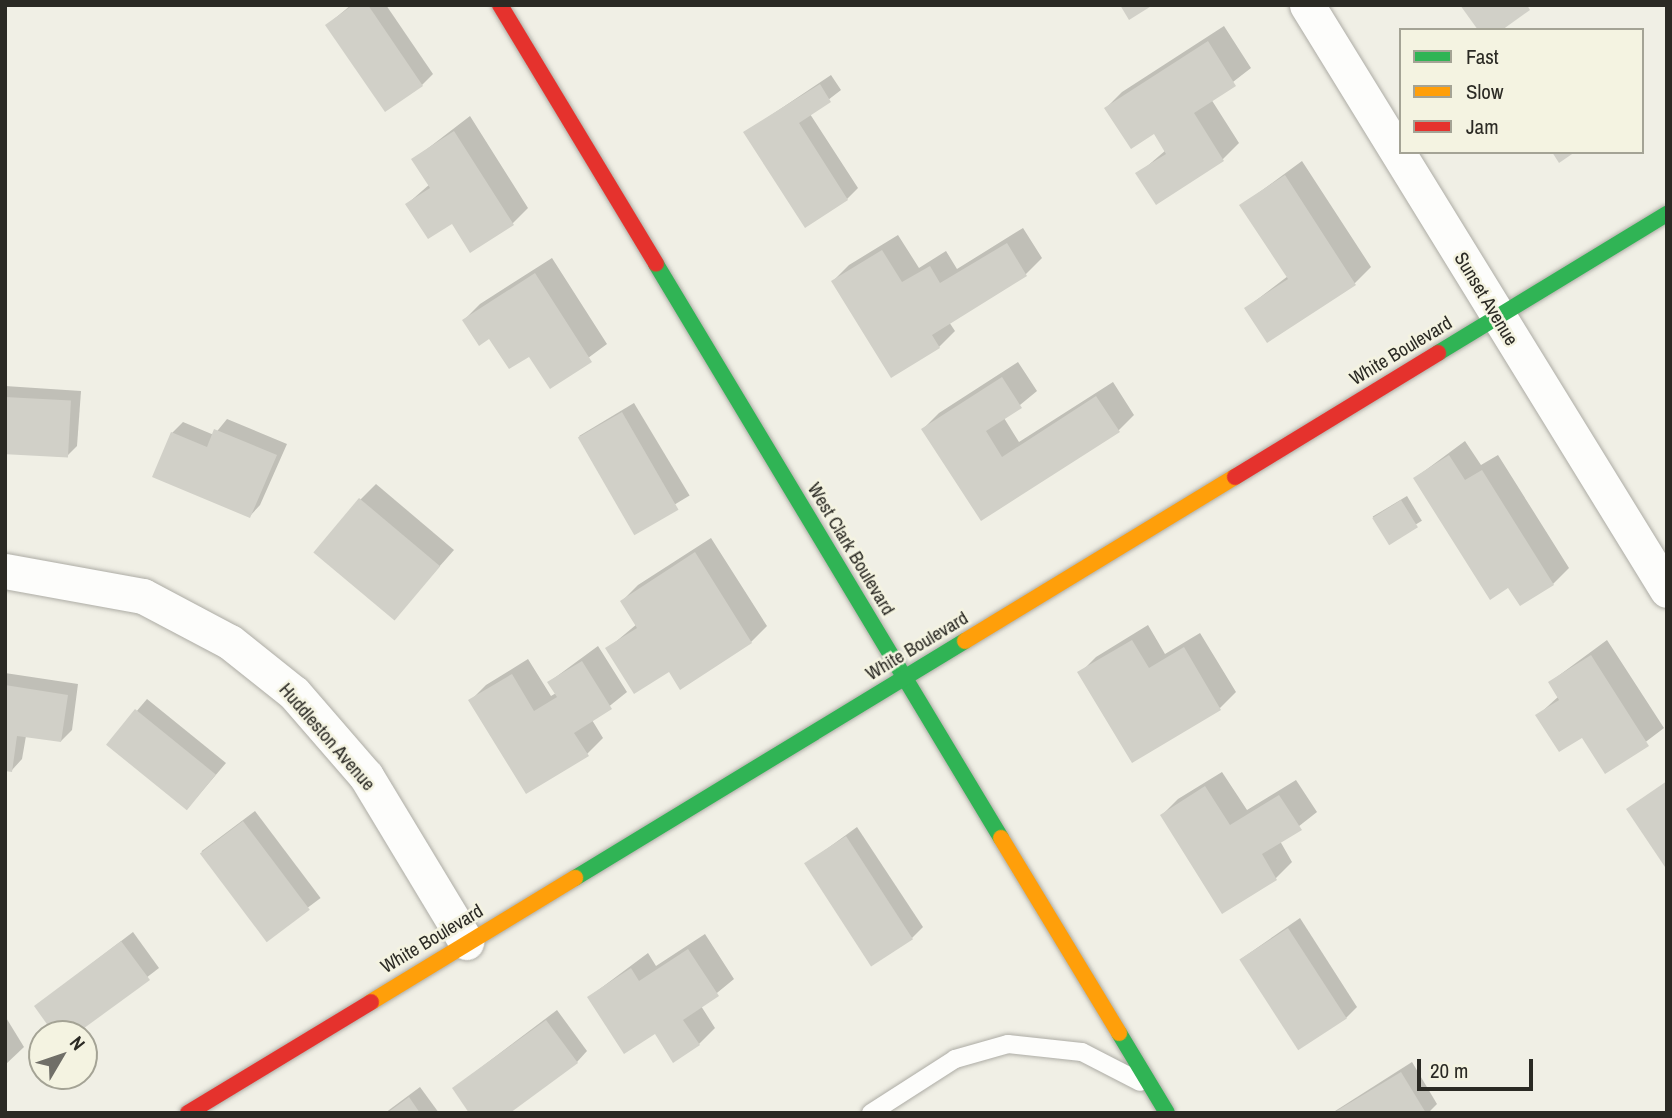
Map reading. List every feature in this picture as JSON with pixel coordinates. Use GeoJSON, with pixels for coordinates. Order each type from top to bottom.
{"type":"FeatureCollection","features":[{"type":"Feature","properties":{"kind":"street","name":"West Clark Boulevard"},"geometry":{"type":"LineString","coordinates":[[500,5],[1167,1113]]}},
{"type":"Feature","properties":{"kind":"street","name":"Sunset Avenue"},"geometry":{"type":"LineString","coordinates":[[1307,5],[1667,590]]}},
{"type":"Feature","properties":{"kind":"street","name":"White Boulevard"},"geometry":{"type":"LineString","coordinates":[[188,1113],[1667,214]]}},
{"type":"Feature","properties":{"kind":"street","name":"Huddleston Avenue"},"geometry":{"type":"LineString","coordinates":[[5,571],[143,596],[230,642],[294,693],[366,776],[466,942]]}},
{"type":"Feature","properties":{"kind":"lane"},"geometry":{"type":"LineString","coordinates":[[871,1113],[955,1059],[1008,1044],[1082,1052],[1152,1088]]}},
{"type":"Feature","properties":{"kind":"building"},"geometry":{"type":"Polygon","coordinates":[[[353,5],[368,5],[423,86],[385,112],[325,25],[353,5]]]}},
{"type":"Feature","properties":{"kind":"building"},"geometry":{"type":"Polygon","coordinates":[[[1120,5],[1153,5],[1129,20],[1120,5]]]}},
{"type":"Feature","properties":{"kind":"building"},"geometry":{"type":"Polygon","coordinates":[[[1460,5],[1527,5],[1530,10],[1505,28],[1477,28],[1460,5]]]}},
{"type":"Feature","properties":{"kind":"building"},"geometry":{"type":"Polygon","coordinates":[[[1208,41],[1236,86],[1194,113],[1224,161],[1156,205],[1135,173],[1166,154],[1154,134],[1131,149],[1104,108],[1208,41]]]}},
{"type":"Feature","properties":{"kind":"building"},"geometry":{"type":"Polygon","coordinates":[[[820,84],[831,102],[799,123],[848,200],[805,228],[743,132],[820,84]]]}},
{"type":"Feature","properties":{"kind":"building"},"geometry":{"type":"Polygon","coordinates":[[[454,131],[514,225],[470,253],[452,224],[428,239],[405,204],[430,188],[411,159],[454,131]]]}},
{"type":"Feature","properties":{"kind":"building"},"geometry":{"type":"Polygon","coordinates":[[[1553,154],[1572,154],[1559,163],[1553,154]]]}},
{"type":"Feature","properties":{"kind":"building"},"geometry":{"type":"Polygon","coordinates":[[[1285,175],[1356,285],[1267,343],[1244,308],[1288,279],[1239,205],[1285,175]]]}},
{"type":"Feature","properties":{"kind":"building"},"geometry":{"type":"Polygon","coordinates":[[[1007,243],[1027,276],[932,335],[940,348],[891,378],[831,281],[882,250],[902,282],[930,266],[940,283],[1007,243]]]}},
{"type":"Feature","properties":{"kind":"building"},"geometry":{"type":"Polygon","coordinates":[[[535,273],[592,362],[550,389],[529,357],[509,369],[489,339],[479,346],[462,320],[535,273]]]}},
{"type":"Feature","properties":{"kind":"building"},"geometry":{"type":"Polygon","coordinates":[[[1002,377],[1022,408],[986,431],[1002,457],[1096,396],[1120,432],[981,521],[921,429],[1002,377]]]}},
{"type":"Feature","properties":{"kind":"building"},"geometry":{"type":"Polygon","coordinates":[[[5,397],[71,400],[68,457],[5,454],[5,397]]]}},
{"type":"Feature","properties":{"kind":"building"},"geometry":{"type":"Polygon","coordinates":[[[622,412],[678,510],[634,535],[578,438],[622,412]]]}},
{"type":"Feature","properties":{"kind":"building"},"geometry":{"type":"Polygon","coordinates":[[[214,429],[277,455],[250,518],[152,477],[171,432],[207,447],[214,429]]]}},
{"type":"Feature","properties":{"kind":"building"},"geometry":{"type":"Polygon","coordinates":[[[1449,455],[1465,480],[1482,470],[1554,585],[1520,606],[1508,588],[1490,600],[1413,478],[1449,455]]]}},
{"type":"Feature","properties":{"kind":"building"},"geometry":{"type":"Polygon","coordinates":[[[359,498],[440,566],[395,621],[313,552],[359,498]]]}},
{"type":"Feature","properties":{"kind":"building"},"geometry":{"type":"Polygon","coordinates":[[[1401,500],[1418,527],[1389,545],[1372,518],[1401,500]]]}},
{"type":"Feature","properties":{"kind":"building"},"geometry":{"type":"Polygon","coordinates":[[[695,552],[752,643],[680,690],[669,672],[634,694],[605,648],[637,628],[620,601],[695,552]]]}},
{"type":"Feature","properties":{"kind":"building"},"geometry":{"type":"Polygon","coordinates":[[[1132,640],[1149,668],[1184,647],[1221,710],[1132,763],[1077,672],[1132,640]]]}},
{"type":"Feature","properties":{"kind":"building"},"geometry":{"type":"Polygon","coordinates":[[[1591,655],[1649,746],[1605,774],[1582,738],[1559,752],[1535,715],[1559,700],[1548,682],[1591,655]]]}},
{"type":"Feature","properties":{"kind":"building"},"geometry":{"type":"Polygon","coordinates":[[[582,661],[612,709],[574,733],[589,756],[526,794],[468,700],[512,674],[534,711],[557,697],[547,682],[582,661]]]}},
{"type":"Feature","properties":{"kind":"building"},"geometry":{"type":"Polygon","coordinates":[[[5,685],[68,695],[61,742],[17,736],[12,772],[5,771],[5,685]]]}},
{"type":"Feature","properties":{"kind":"building"},"geometry":{"type":"Polygon","coordinates":[[[135,709],[216,774],[187,810],[106,745],[135,709]]]}},
{"type":"Feature","properties":{"kind":"building"},"geometry":{"type":"Polygon","coordinates":[[[1667,781],[1667,870],[1626,809],[1667,781]]]}},
{"type":"Feature","properties":{"kind":"building"},"geometry":{"type":"Polygon","coordinates":[[[1205,786],[1230,825],[1279,795],[1302,830],[1262,854],[1277,880],[1222,914],[1160,815],[1205,786]]]}},
{"type":"Feature","properties":{"kind":"building"},"geometry":{"type":"Polygon","coordinates":[[[243,821],[310,910],[267,942],[200,853],[243,821]]]}},
{"type":"Feature","properties":{"kind":"building"},"geometry":{"type":"Polygon","coordinates":[[[846,836],[913,939],[871,966],[804,863],[846,836]]]}},
{"type":"Feature","properties":{"kind":"building"},"geometry":{"type":"Polygon","coordinates":[[[1288,928],[1347,1019],[1298,1050],[1239,960],[1288,928]]]}},
{"type":"Feature","properties":{"kind":"building"},"geometry":{"type":"Polygon","coordinates":[[[121,941],[150,980],[95,1020],[44,1020],[34,1006],[121,941]]]}},
{"type":"Feature","properties":{"kind":"building"},"geometry":{"type":"Polygon","coordinates":[[[688,949],[719,996],[683,1020],[700,1045],[673,1063],[655,1034],[624,1054],[587,997],[631,968],[639,981],[688,949]]]}},
{"type":"Feature","properties":{"kind":"building"},"geometry":{"type":"Polygon","coordinates":[[[546,1020],[578,1063],[510,1113],[469,1113],[452,1088],[546,1020]]]}},
{"type":"Feature","properties":{"kind":"building"},"geometry":{"type":"Polygon","coordinates":[[[1401,1072],[1426,1113],[1333,1113],[1401,1072]]]}},
{"type":"Feature","properties":{"kind":"building"},"geometry":{"type":"Polygon","coordinates":[[[409,1097],[420,1113],[387,1113],[409,1097]]]}},
{"type":"Feature","properties":{"kind":"traffic: fast"},"geometry":{"type":"LineString","coordinates":[[1438,353],[1667,214]]}},
{"type":"Feature","properties":{"kind":"traffic: fast"},"geometry":{"type":"LineString","coordinates":[[656,264],[1001,838]]}},
{"type":"Feature","properties":{"kind":"traffic: fast"},"geometry":{"type":"LineString","coordinates":[[575,878],[965,641]]}},
{"type":"Feature","properties":{"kind":"traffic: fast"},"geometry":{"type":"LineString","coordinates":[[1119,1033],[1167,1113]]}},
{"type":"Feature","properties":{"kind":"traffic: slow"},"geometry":{"type":"LineString","coordinates":[[965,641],[1235,477]]}},
{"type":"Feature","properties":{"kind":"traffic: slow"},"geometry":{"type":"LineString","coordinates":[[1001,838],[1119,1033]]}},
{"type":"Feature","properties":{"kind":"traffic: slow"},"geometry":{"type":"LineString","coordinates":[[371,1002],[575,878]]}},
{"type":"Feature","properties":{"kind":"traffic: jam"},"geometry":{"type":"LineString","coordinates":[[500,5],[656,264]]}},
{"type":"Feature","properties":{"kind":"traffic: jam"},"geometry":{"type":"LineString","coordinates":[[1235,477],[1438,353]]}},
{"type":"Feature","properties":{"kind":"traffic: jam"},"geometry":{"type":"LineString","coordinates":[[188,1113],[371,1002]]}}]}
